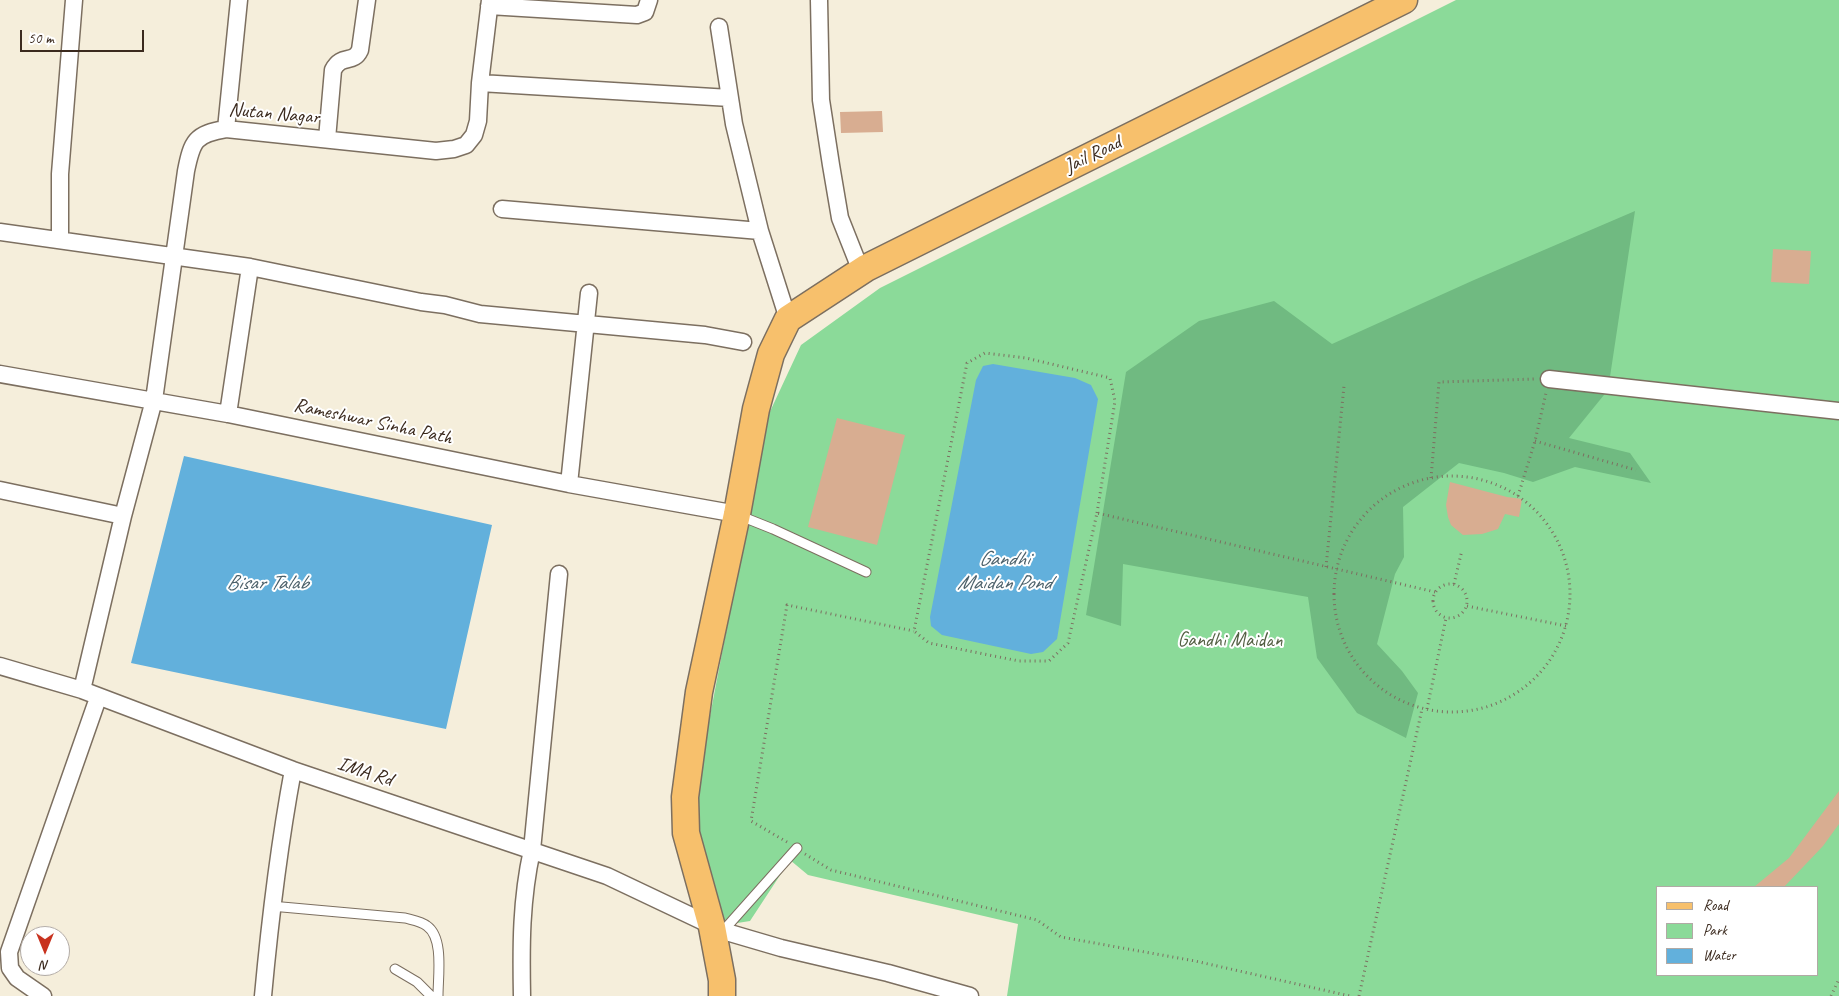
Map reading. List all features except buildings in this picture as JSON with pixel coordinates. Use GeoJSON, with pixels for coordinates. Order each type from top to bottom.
{"type":"FeatureCollection","features":[{"type":"Feature","properties":{"kind":"main road","name":"Jail Road"},"geometry":{"type":"LineString","coordinates":[[788,319],[861,271],[1404,0]]}},
{"type":"Feature","properties":{"kind":"main road"},"geometry":{"type":"LineString","coordinates":[[722,996],[718,929],[686,833],[685,797],[699,692],[737,514],[756,409],[771,354],[788,319]]}},
{"type":"Feature","properties":{"kind":"street"},"geometry":{"type":"LineString","coordinates":[[60,240],[60,165],[74,0]]}},
{"type":"Feature","properties":{"kind":"street"},"geometry":{"type":"LineString","coordinates":[[226,129],[240,0]]}},
{"type":"Feature","properties":{"kind":"street"},"geometry":{"type":"LineString","coordinates":[[327,139],[333,70],[337,63],[342,60],[358,56],[367,0]]}},
{"type":"Feature","properties":{"kind":"street"},"geometry":{"type":"LineString","coordinates":[[489,3],[597,7],[637,15],[645,12],[649,0]]}},
{"type":"Feature","properties":{"kind":"street"},"geometry":{"type":"LineString","coordinates":[[819,0],[821,100],[831,165],[840,218],[861,271]]}},
{"type":"Feature","properties":{"kind":"street","name":"Nutan Nagar"},"geometry":{"type":"LineString","coordinates":[[82,690],[123,516],[154,400],[190,151],[200,136],[226,129],[436,151],[454,149],[466,144],[474,135],[478,121],[480,83],[489,3]]}},
{"type":"Feature","properties":{"kind":"street"},"geometry":{"type":"LineString","coordinates":[[719,27],[734,124],[760,231],[788,319]]}},
{"type":"Feature","properties":{"kind":"street"},"geometry":{"type":"LineString","coordinates":[[480,83],[730,98]]}},
{"type":"Feature","properties":{"kind":"street"},"geometry":{"type":"LineString","coordinates":[[502,209],[760,231]]}},
{"type":"Feature","properties":{"kind":"street"},"geometry":{"type":"LineString","coordinates":[[0,232],[250,267],[421,302],[445,305],[480,314],[705,335],[742,342]]}},
{"type":"Feature","properties":{"kind":"street"},"geometry":{"type":"LineString","coordinates":[[228,414],[250,267]]}},
{"type":"Feature","properties":{"kind":"street"},"geometry":{"type":"LineString","coordinates":[[569,484],[589,293]]}},
{"type":"Feature","properties":{"kind":"street","name":"Rameshwar Sinha Path"},"geometry":{"type":"LineString","coordinates":[[0,374],[228,414],[569,484],[737,514]]}},
{"type":"Feature","properties":{"kind":"street"},"geometry":{"type":"LineString","coordinates":[[1549,379],[1839,411]]}},
{"type":"Feature","properties":{"kind":"street"},"geometry":{"type":"LineString","coordinates":[[0,490],[123,516]]}},
{"type":"Feature","properties":{"kind":"street"},"geometry":{"type":"LineString","coordinates":[[522,996],[521,930],[525,882],[532,850],[559,574]]}},
{"type":"Feature","properties":{"kind":"street","name":"IMA Rd"},"geometry":{"type":"LineString","coordinates":[[0,666],[82,690],[98,698],[293,770],[607,876],[718,929],[781,948],[888,973],[970,996]]}},
{"type":"Feature","properties":{"kind":"street"},"geometry":{"type":"LineString","coordinates":[[43,996],[17,978],[10,968],[9,952],[98,698]]}},
{"type":"Feature","properties":{"kind":"street"},"geometry":{"type":"LineString","coordinates":[[263,996],[280,842],[293,770]]}},
{"type":"Feature","properties":{"kind":"lane"},"geometry":{"type":"LineString","coordinates":[[737,514],[866,572]]}},
{"type":"Feature","properties":{"kind":"lane"},"geometry":{"type":"LineString","coordinates":[[718,929],[797,848]]}},
{"type":"Feature","properties":{"kind":"lane"},"geometry":{"type":"LineString","coordinates":[[272,906],[405,918],[426,925],[436,935],[438,949],[438,996]]}},
{"type":"Feature","properties":{"kind":"lane"},"geometry":{"type":"LineString","coordinates":[[395,969],[417,982],[431,996]]}},
{"type":"Feature","properties":{"kind":"path"},"geometry":{"type":"LineString","coordinates":[[914,631],[967,363],[985,353],[1026,358],[1110,378],[1115,401],[1096,513],[1068,643],[1049,661],[1019,661],[929,643],[914,631],[787,605],[751,821],[831,870],[1037,920],[1060,937],[1195,961],[1350,996]]}},
{"type":"Feature","properties":{"kind":"path"},"geometry":{"type":"LineString","coordinates":[[1431,478],[1439,382],[1549,379],[1535,441],[1518,496]]}},
{"type":"Feature","properties":{"kind":"path"},"geometry":{"type":"LineString","coordinates":[[1326,567],[1344,386]]}},
{"type":"Feature","properties":{"kind":"path"},"geometry":{"type":"LineString","coordinates":[[1535,441],[1636,470]]}},
{"type":"Feature","properties":{"kind":"path"},"geometry":{"type":"LineString","coordinates":[[1461,476],[1491,482],[1518,496],[1537,512],[1552,531],[1563,553],[1570,577],[1571,602],[1566,626],[1552,658],[1528,685],[1497,703],[1462,712],[1424,709],[1394,697],[1370,680],[1351,656],[1339,629],[1334,599],[1336,570],[1343,547],[1354,527],[1388,495],[1408,485],[1431,478],[1461,476]]}},
{"type":"Feature","properties":{"kind":"path"},"geometry":{"type":"LineString","coordinates":[[1096,513],[1435,592]]}},
{"type":"Feature","properties":{"kind":"path"},"geometry":{"type":"LineString","coordinates":[[1454,584],[1462,550]]}},
{"type":"Feature","properties":{"kind":"path"},"geometry":{"type":"LineString","coordinates":[[1454,584],[1464,590],[1467,595],[1467,606],[1456,617],[1446,618],[1437,613],[1434,608],[1435,592],[1443,585],[1454,584]]}},
{"type":"Feature","properties":{"kind":"path"},"geometry":{"type":"LineString","coordinates":[[1467,606],[1566,626]]}},
{"type":"Feature","properties":{"kind":"path"},"geometry":{"type":"LineString","coordinates":[[1359,996],[1446,618]]}},
{"type":"Feature","properties":{"kind":"path"},"geometry":{"type":"LineString","coordinates":[[1831,996],[1839,979]]}},
{"type":"Feature","properties":{"kind":"green space","name":"Gandhi Maidan"},"geometry":{"type":"Polygon","coordinates":[[[1456,0],[1839,0],[1839,996],[1007,996],[1018,924],[808,875],[790,860],[750,921],[712,927],[692,810],[767,418],[801,345],[880,288],[1456,0]]]}},
{"type":"Feature","properties":{"kind":"green space"},"geometry":{"type":"Polygon","coordinates":[[[1635,211],[1608,390],[1569,438],[1630,453],[1651,483],[1575,467],[1533,482],[1504,473],[1459,463],[1403,507],[1404,557],[1395,574],[1377,644],[1402,671],[1418,693],[1406,738],[1357,713],[1317,658],[1308,597],[1123,564],[1121,626],[1086,615],[1126,372],[1199,321],[1274,301],[1332,344],[1474,280],[1635,211]]]}},
{"type":"Feature","properties":{"kind":"water","name":"Gandhi Maidan Pond"},"geometry":{"type":"Polygon","coordinates":[[[993,364],[1075,378],[1091,385],[1098,399],[1057,639],[1043,652],[1031,654],[942,635],[931,626],[930,617],[976,380],[983,366],[993,364]]]}},
{"type":"Feature","properties":{"kind":"water","name":"Bisar Talab"},"geometry":{"type":"Polygon","coordinates":[[[184,456],[492,525],[446,729],[131,663],[184,456]]]}}]}
